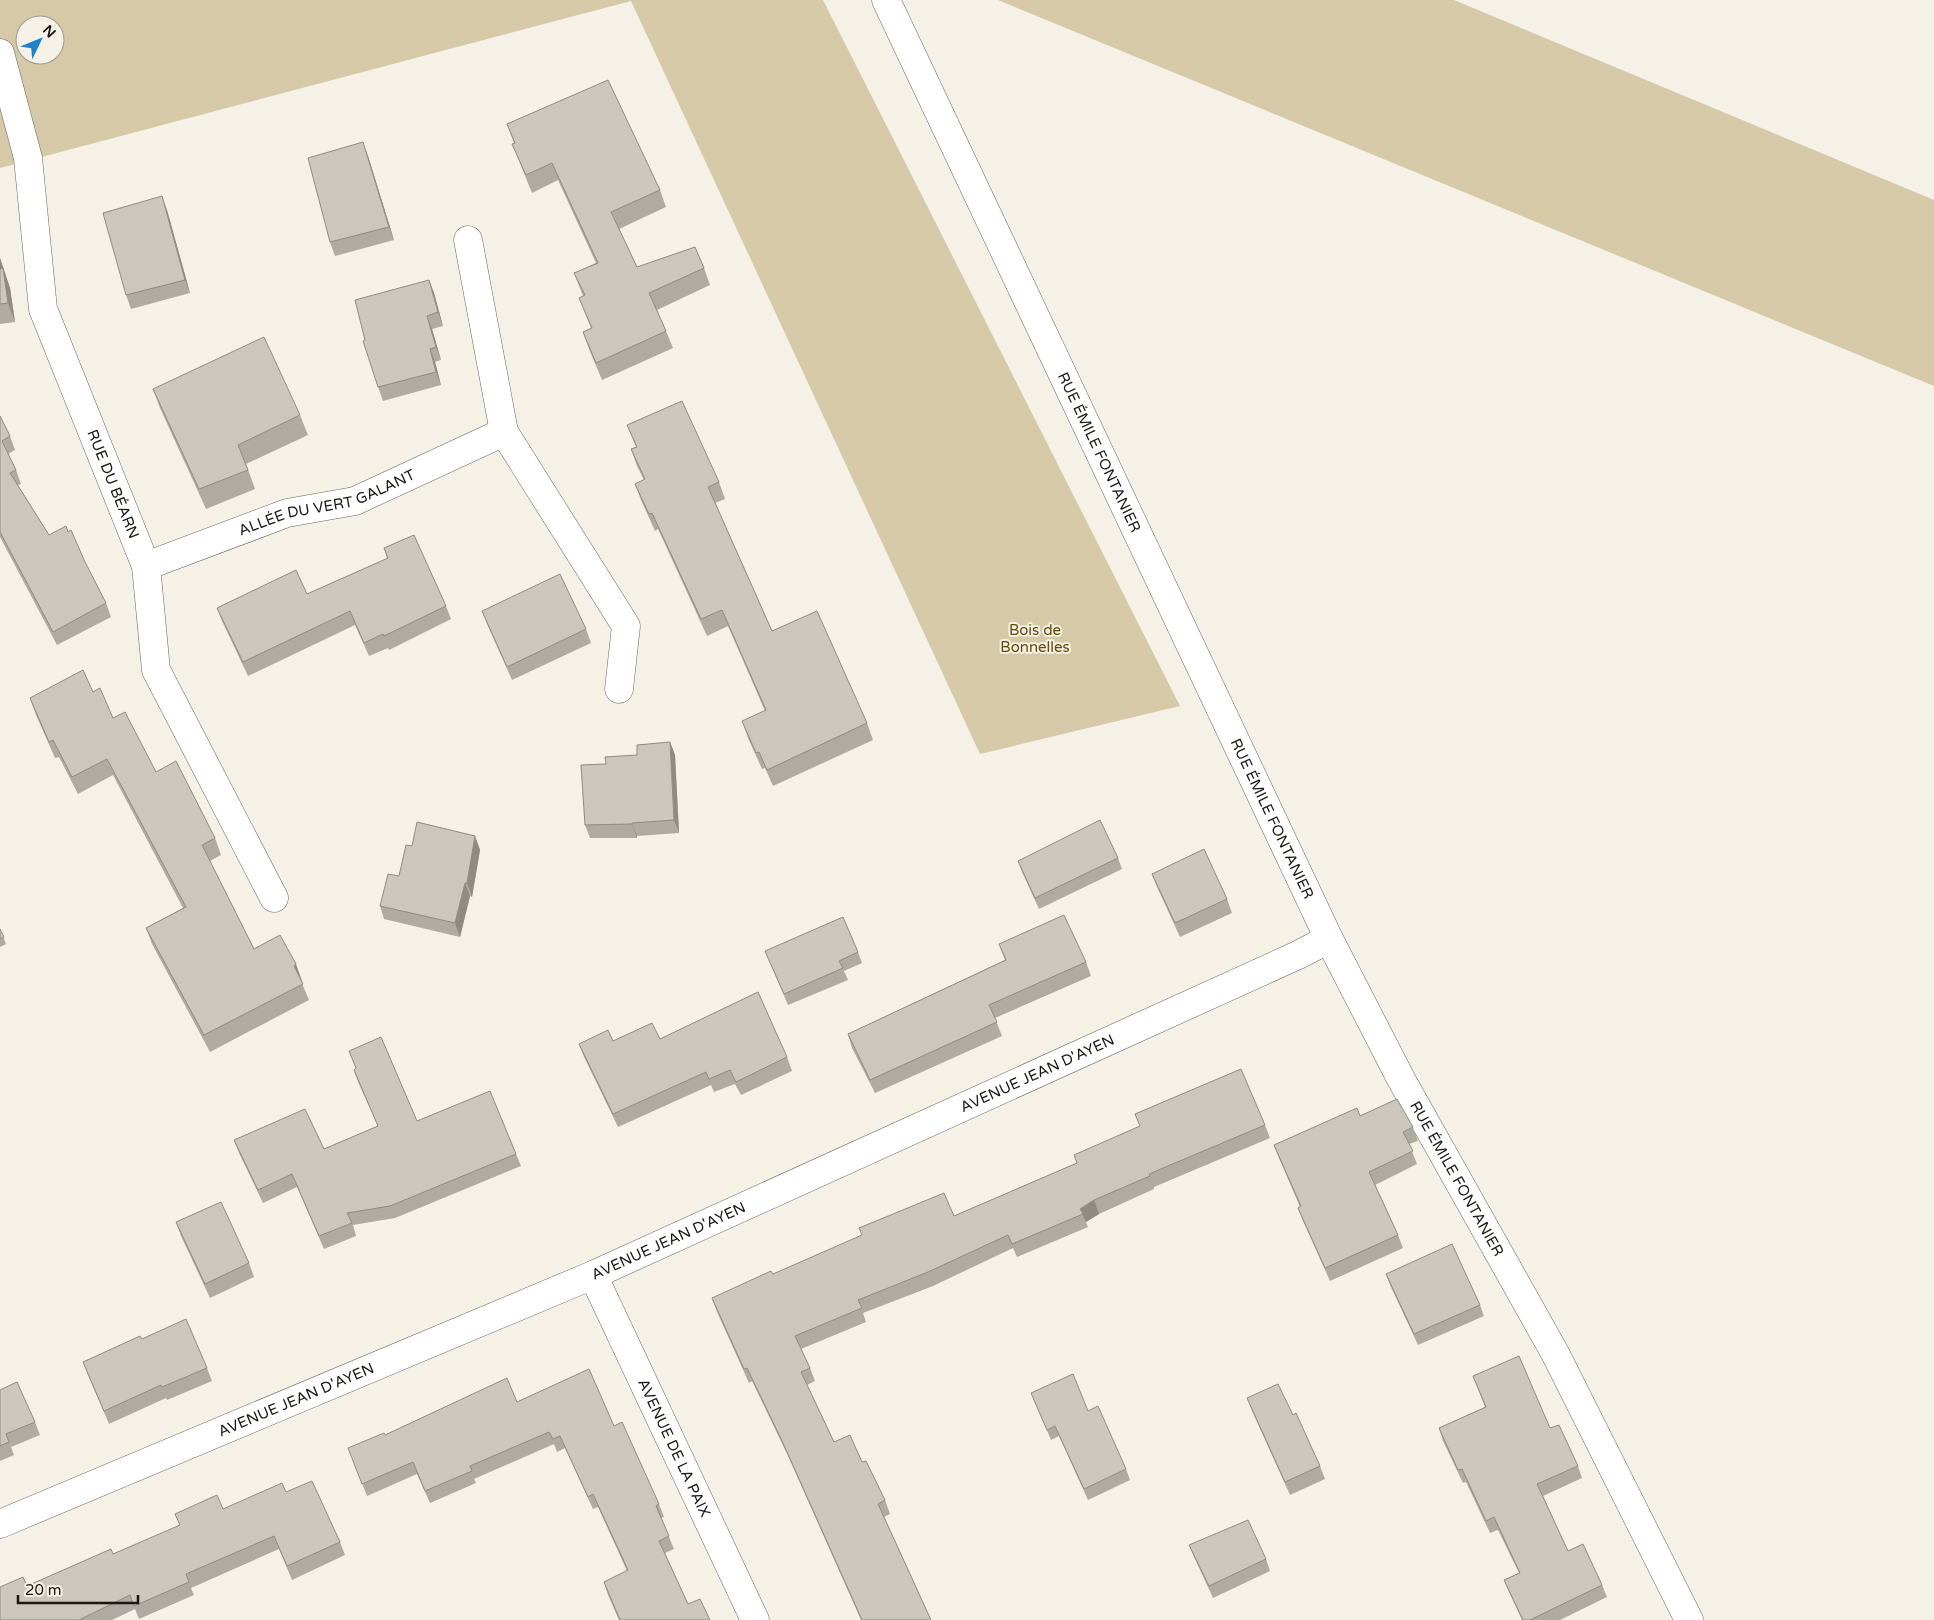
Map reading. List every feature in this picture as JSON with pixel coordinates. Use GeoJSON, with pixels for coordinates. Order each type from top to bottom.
{"type":"FeatureCollection","features":[{"type":"Feature","properties":{"kind":"street","name":"RUE ÉMILE FONTANIER"},"geometry":{"type":"LineString","coordinates":[[886,0],[1329,938],[1401,1079],[1555,1353],[1689,1620]]}},
{"type":"Feature","properties":{"kind":"street","name":"RUE DU BÉARN"},"geometry":{"type":"LineString","coordinates":[[0,52],[28,158],[43,309],[146,566],[156,670],[274,898]]}},
{"type":"Feature","properties":{"kind":"street"},"geometry":{"type":"LineString","coordinates":[[468,240],[504,432],[626,626],[619,689]]}},
{"type":"Feature","properties":{"kind":"street","name":"ALLÉE DU VERT GALANT"},"geometry":{"type":"LineString","coordinates":[[146,566],[287,513],[355,501],[504,432]]}},
{"type":"Feature","properties":{"kind":"street","name":"AVENUE JEAN D'AYEN"},"geometry":{"type":"LineString","coordinates":[[0,1524],[593,1275],[1298,955],[1329,938]]}},
{"type":"Feature","properties":{"kind":"street","name":"AVENUE DE LA PAIX"},"geometry":{"type":"LineString","coordinates":[[593,1275],[755,1620]]}},
{"type":"Feature","properties":{"kind":"green space","name":"Bois de Bonnelles"},"geometry":{"type":"Polygon","coordinates":[[[0,0],[823,0],[1180,706],[980,754],[631,1],[0,168],[0,0]]]}},
{"type":"Feature","properties":{"kind":"green space"},"geometry":{"type":"Polygon","coordinates":[[[998,0],[1454,0],[1934,200],[1934,386],[998,0]]]}},
{"type":"Feature","properties":{"kind":"building"},"geometry":{"type":"Polygon","coordinates":[[[608,80],[660,190],[611,212],[637,267],[695,247],[704,268],[649,293],[666,331],[596,363],[583,332],[592,328],[579,298],[585,295],[574,273],[598,263],[552,163],[526,175],[512,144],[515,143],[507,124],[608,80]]]}},
{"type":"Feature","properties":{"kind":"building"},"geometry":{"type":"Polygon","coordinates":[[[363,142],[389,227],[330,242],[308,158],[363,142]]]}},
{"type":"Feature","properties":{"kind":"building"},"geometry":{"type":"Polygon","coordinates":[[[162,196],[185,280],[126,295],[103,213],[162,196]]]}},
{"type":"Feature","properties":{"kind":"building"},"geometry":{"type":"Polygon","coordinates":[[[3,268],[8,303],[0,304],[0,269],[3,268]]]}},
{"type":"Feature","properties":{"kind":"building"},"geometry":{"type":"Polygon","coordinates":[[[429,280],[438,312],[427,316],[436,347],[430,349],[436,372],[378,387],[363,341],[365,340],[355,300],[429,280]]]}},
{"type":"Feature","properties":{"kind":"building"},"geometry":{"type":"Polygon","coordinates":[[[264,337],[300,415],[238,445],[248,470],[199,489],[153,389],[264,337]]]}},
{"type":"Feature","properties":{"kind":"building"},"geometry":{"type":"Polygon","coordinates":[[[682,401],[719,482],[708,487],[772,631],[817,611],[867,723],[767,770],[759,752],[756,753],[742,721],[766,710],[722,610],[701,619],[652,513],[649,514],[635,484],[645,479],[631,449],[637,447],[627,425],[682,401]]]}},
{"type":"Feature","properties":{"kind":"building"},"geometry":{"type":"Polygon","coordinates":[[[0,416],[10,436],[2,441],[16,470],[10,473],[49,535],[66,526],[68,532],[71,530],[106,603],[53,632],[0,532],[0,416]]]}},
{"type":"Feature","properties":{"kind":"building"},"geometry":{"type":"Polygon","coordinates":[[[414,535],[446,606],[384,636],[383,634],[364,643],[350,611],[243,662],[217,608],[296,570],[307,594],[388,558],[384,548],[414,535]]]}},
{"type":"Feature","properties":{"kind":"building"},"geometry":{"type":"Polygon","coordinates":[[[560,574],[586,629],[507,667],[482,611],[560,574]]]}},
{"type":"Feature","properties":{"kind":"building"},"geometry":{"type":"Polygon","coordinates":[[[83,670],[93,692],[100,688],[113,718],[125,712],[156,772],[176,761],[215,838],[202,845],[254,949],[280,935],[296,964],[294,966],[303,984],[204,1035],[146,928],[186,907],[107,759],[72,777],[53,740],[49,742],[30,698],[83,670]]]}},
{"type":"Feature","properties":{"kind":"building"},"geometry":{"type":"Polygon","coordinates":[[[670,742],[674,820],[632,824],[585,825],[581,765],[606,764],[605,757],[637,755],[637,745],[670,742]]]}},
{"type":"Feature","properties":{"kind":"building"},"geometry":{"type":"Polygon","coordinates":[[[1100,820],[1118,858],[1035,898],[1018,861],[1100,820]]]}},
{"type":"Feature","properties":{"kind":"building"},"geometry":{"type":"Polygon","coordinates":[[[417,822],[475,836],[467,883],[465,883],[455,923],[380,906],[388,874],[399,876],[406,845],[412,846],[417,822]]]}},
{"type":"Feature","properties":{"kind":"building"},"geometry":{"type":"Polygon","coordinates":[[[1204,849],[1227,899],[1175,923],[1152,874],[1204,849]]]}},
{"type":"Feature","properties":{"kind":"building"},"geometry":{"type":"Polygon","coordinates":[[[1064,915],[1086,962],[989,1005],[997,1022],[870,1080],[848,1034],[1006,960],[999,944],[1064,915]]]}},
{"type":"Feature","properties":{"kind":"building"},"geometry":{"type":"Polygon","coordinates":[[[843,917],[858,952],[839,961],[843,968],[784,994],[765,951],[843,917]]]}},
{"type":"Feature","properties":{"kind":"building"},"geometry":{"type":"Polygon","coordinates":[[[0,929],[4,937],[0,939],[0,929]]]}},
{"type":"Feature","properties":{"kind":"building"},"geometry":{"type":"Polygon","coordinates":[[[758,992],[787,1057],[736,1082],[730,1070],[709,1079],[706,1072],[613,1114],[579,1044],[608,1030],[613,1041],[652,1023],[660,1039],[758,992]]]}},
{"type":"Feature","properties":{"kind":"building"},"geometry":{"type":"Polygon","coordinates":[[[381,1037],[417,1121],[490,1091],[516,1154],[390,1206],[347,1213],[352,1223],[319,1236],[292,1174],[258,1190],[234,1140],[305,1109],[324,1149],[378,1126],[354,1070],[356,1068],[349,1051],[381,1037]]]}},
{"type":"Feature","properties":{"kind":"building"},"geometry":{"type":"Polygon","coordinates":[[[1241,1069],[1265,1125],[1149,1174],[1150,1176],[1094,1200],[1080,1209],[1083,1214],[1012,1244],[1008,1235],[928,1272],[858,1300],[862,1308],[795,1336],[810,1368],[801,1372],[834,1442],[850,1435],[862,1462],[866,1461],[885,1500],[878,1504],[931,1620],[862,1620],[783,1443],[747,1368],[744,1369],[712,1298],[771,1271],[773,1274],[862,1235],[859,1228],[944,1193],[954,1216],[1077,1163],[1074,1155],[1140,1126],[1135,1114],[1241,1069]]]}},
{"type":"Feature","properties":{"kind":"building"},"geometry":{"type":"Polygon","coordinates":[[[1397,1099],[1413,1127],[1403,1132],[1413,1151],[1369,1172],[1398,1235],[1325,1268],[1298,1208],[1301,1206],[1274,1145],[1357,1108],[1360,1116],[1397,1099]]]}},
{"type":"Feature","properties":{"kind":"building"},"geometry":{"type":"Polygon","coordinates":[[[221,1202],[249,1263],[205,1284],[176,1222],[221,1202]]]}},
{"type":"Feature","properties":{"kind":"building"},"geometry":{"type":"Polygon","coordinates":[[[1452,1244],[1480,1305],[1414,1334],[1386,1274],[1452,1244]]]}},
{"type":"Feature","properties":{"kind":"building"},"geometry":{"type":"Polygon","coordinates":[[[186,1319],[207,1368],[162,1387],[161,1385],[104,1411],[83,1362],[140,1336],[142,1339],[186,1319]]]}},
{"type":"Feature","properties":{"kind":"building"},"geometry":{"type":"Polygon","coordinates":[[[1519,1356],[1550,1428],[1559,1425],[1578,1466],[1537,1484],[1568,1551],[1583,1544],[1602,1585],[1530,1620],[1523,1620],[1504,1580],[1520,1573],[1494,1517],[1486,1521],[1462,1469],[1458,1470],[1439,1428],[1486,1407],[1473,1376],[1519,1356]]]}},
{"type":"Feature","properties":{"kind":"building"},"geometry":{"type":"Polygon","coordinates":[[[589,1369],[614,1426],[622,1422],[659,1504],[656,1506],[669,1536],[659,1541],[688,1604],[700,1599],[710,1620],[620,1620],[604,1582],[628,1570],[593,1494],[588,1497],[560,1436],[553,1439],[549,1432],[470,1466],[472,1471],[425,1491],[413,1462],[362,1484],[348,1448],[384,1433],[385,1435],[507,1378],[517,1402],[589,1369]]]}},
{"type":"Feature","properties":{"kind":"building"},"geometry":{"type":"Polygon","coordinates":[[[1073,1374],[1088,1411],[1098,1406],[1126,1469],[1084,1489],[1055,1426],[1047,1430],[1031,1393],[1073,1374]]]}},
{"type":"Feature","properties":{"kind":"building"},"geometry":{"type":"Polygon","coordinates":[[[17,1382],[35,1422],[6,1434],[9,1442],[0,1446],[0,1390],[17,1382]]]}},
{"type":"Feature","properties":{"kind":"building"},"geometry":{"type":"Polygon","coordinates":[[[1278,1384],[1293,1415],[1296,1413],[1320,1466],[1285,1482],[1247,1398],[1278,1384]]]}},
{"type":"Feature","properties":{"kind":"building"},"geometry":{"type":"Polygon","coordinates":[[[312,1481],[340,1542],[287,1566],[274,1536],[186,1574],[189,1582],[134,1606],[130,1595],[79,1620],[0,1620],[0,1587],[23,1577],[27,1586],[111,1549],[113,1554],[180,1525],[175,1514],[217,1495],[223,1509],[282,1483],[286,1492],[312,1481]]]}},
{"type":"Feature","properties":{"kind":"building"},"geometry":{"type":"Polygon","coordinates":[[[1248,1520],[1266,1559],[1209,1586],[1189,1545],[1248,1520]]]}}]}
